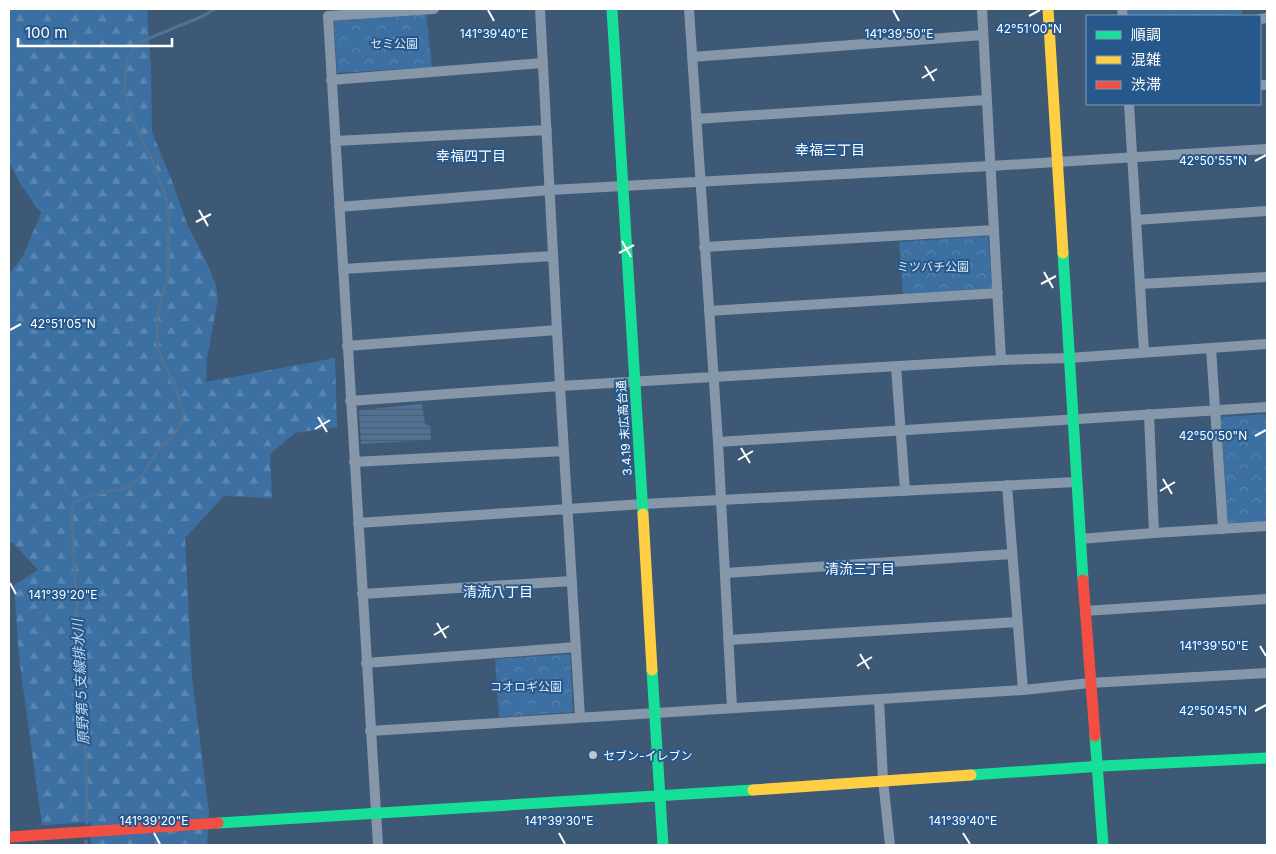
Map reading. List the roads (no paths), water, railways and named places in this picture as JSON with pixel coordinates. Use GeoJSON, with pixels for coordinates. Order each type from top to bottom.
{"type":"FeatureCollection","features":[{"type":"Feature","properties":{"kind":"street"},"geometry":{"type":"LineString","coordinates":[[378,845],[328,16],[434,9]]}},
{"type":"Feature","properties":{"kind":"street"},"geometry":{"type":"LineString","coordinates":[[540,9],[580,717]]}},
{"type":"Feature","properties":{"kind":"street","name":"3.4.19 末広高台通"},"geometry":{"type":"LineString","coordinates":[[612,9],[663,845]]}},
{"type":"Feature","properties":{"kind":"street"},"geometry":{"type":"LineString","coordinates":[[689,9],[718,442],[732,708]]}},
{"type":"Feature","properties":{"kind":"street"},"geometry":{"type":"LineString","coordinates":[[982,9],[1002,360]]}},
{"type":"Feature","properties":{"kind":"street"},"geometry":{"type":"LineString","coordinates":[[1048,9],[1076,482],[1103,845]]}},
{"type":"Feature","properties":{"kind":"street"},"geometry":{"type":"LineString","coordinates":[[692,56],[983,36]]}},
{"type":"Feature","properties":{"kind":"street"},"geometry":{"type":"LineString","coordinates":[[331,80],[543,63]]}},
{"type":"Feature","properties":{"kind":"street"},"geometry":{"type":"LineString","coordinates":[[696,119],[986,100]]}},
{"type":"Feature","properties":{"kind":"street"},"geometry":{"type":"LineString","coordinates":[[1129,105],[1144,352]]}},
{"type":"Feature","properties":{"kind":"street"},"geometry":{"type":"LineString","coordinates":[[335,141],[547,130]]}},
{"type":"Feature","properties":{"kind":"street"},"geometry":{"type":"LineString","coordinates":[[339,207],[550,190],[700,183],[1267,149]]}},
{"type":"Feature","properties":{"kind":"street"},"geometry":{"type":"LineString","coordinates":[[1136,220],[1267,211]]}},
{"type":"Feature","properties":{"kind":"street"},"geometry":{"type":"LineString","coordinates":[[704,247],[994,230]]}},
{"type":"Feature","properties":{"kind":"street"},"geometry":{"type":"LineString","coordinates":[[343,269],[553,256]]}},
{"type":"Feature","properties":{"kind":"street"},"geometry":{"type":"LineString","coordinates":[[1140,284],[1267,277]]}},
{"type":"Feature","properties":{"kind":"street"},"geometry":{"type":"LineString","coordinates":[[709,311],[998,293]]}},
{"type":"Feature","properties":{"kind":"street"},"geometry":{"type":"LineString","coordinates":[[347,346],[557,330]]}},
{"type":"Feature","properties":{"kind":"street"},"geometry":{"type":"LineString","coordinates":[[350,401],[635,381],[1002,360],[1069,358],[1267,344]]}},
{"type":"Feature","properties":{"kind":"street"},"geometry":{"type":"LineString","coordinates":[[1211,348],[1223,529]]}},
{"type":"Feature","properties":{"kind":"street"},"geometry":{"type":"LineString","coordinates":[[896,366],[905,491]]}},
{"type":"Feature","properties":{"kind":"street"},"geometry":{"type":"LineString","coordinates":[[718,442],[1267,407]]}},
{"type":"Feature","properties":{"kind":"street"},"geometry":{"type":"LineString","coordinates":[[1149,414],[1154,533]]}},
{"type":"Feature","properties":{"kind":"street"},"geometry":{"type":"LineString","coordinates":[[354,462],[564,451]]}},
{"type":"Feature","properties":{"kind":"street"},"geometry":{"type":"LineString","coordinates":[[358,523],[643,504],[1076,482]]}},
{"type":"Feature","properties":{"kind":"street"},"geometry":{"type":"LineString","coordinates":[[1007,485],[1023,690]]}},
{"type":"Feature","properties":{"kind":"street"},"geometry":{"type":"LineString","coordinates":[[1080,539],[1267,526]]}},
{"type":"Feature","properties":{"kind":"street"},"geometry":{"type":"LineString","coordinates":[[725,573],[1012,554]]}},
{"type":"Feature","properties":{"kind":"street"},"geometry":{"type":"LineString","coordinates":[[362,594],[572,580]]}},
{"type":"Feature","properties":{"kind":"street"},"geometry":{"type":"LineString","coordinates":[[1085,611],[1267,599]]}},
{"type":"Feature","properties":{"kind":"street"},"geometry":{"type":"LineString","coordinates":[[728,640],[1018,622]]}},
{"type":"Feature","properties":{"kind":"street"},"geometry":{"type":"LineString","coordinates":[[366,663],[576,647]]}},
{"type":"Feature","properties":{"kind":"street"},"geometry":{"type":"LineString","coordinates":[[370,730],[1267,673]]}},
{"type":"Feature","properties":{"kind":"street"},"geometry":{"type":"LineString","coordinates":[[879,699],[883,780],[890,845]]}},
{"type":"Feature","properties":{"kind":"street"},"geometry":{"type":"LineString","coordinates":[[9,837],[1098,766],[1267,758]]}},
{"type":"Feature","properties":{"kind":"waterway","name":"原野第５支線排水川"},"geometry":{"type":"LineString","coordinates":[[87,823],[86,762],[71,508],[76,502],[91,495],[126,488],[141,477],[158,450],[174,435],[181,424],[183,413],[178,395],[158,349],[157,316],[168,277],[169,215],[165,195],[153,162],[134,122],[124,92],[126,65],[133,49],[145,40],[203,16],[215,9]]}},
{"type":"Feature","properties":{"kind":"place","name":"セブン-イレブン"},"geometry":{"type":"Point","coordinates":[593,755]}},
{"type":"Feature","properties":{"kind":"district","name":"幸福三丁目"},"geometry":{"type":"Point","coordinates":[830,149]}},
{"type":"Feature","properties":{"kind":"district","name":"幸福四丁目"},"geometry":{"type":"Point","coordinates":[471,155]}},
{"type":"Feature","properties":{"kind":"district","name":"清流三丁目"},"geometry":{"type":"Point","coordinates":[860,568]}},
{"type":"Feature","properties":{"kind":"district","name":"清流八丁目"},"geometry":{"type":"Point","coordinates":[498,591]}},
{"type":"Feature","properties":{"kind":"park label","name":"セミ公園"},"geometry":{"type":"Point","coordinates":[394,43]}},
{"type":"Feature","properties":{"kind":"park label","name":"ミツバチ公園"},"geometry":{"type":"Point","coordinates":[933,266]}},
{"type":"Feature","properties":{"kind":"park label","name":"コオロギ公園"},"geometry":{"type":"Point","coordinates":[526,686]}}]}
